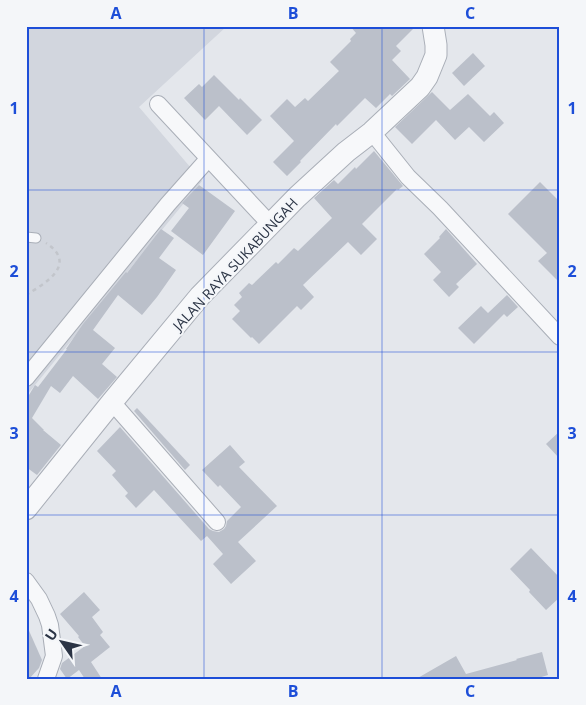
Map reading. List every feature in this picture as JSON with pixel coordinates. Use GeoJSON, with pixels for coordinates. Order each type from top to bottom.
{"type":"FeatureCollection","features":[{"type":"Feature","properties":{"kind":"street","name":"JALAN RAYA SUKABUNGAH"},"geometry":{"type":"LineString","coordinates":[[26,509],[200,296],[297,197],[346,152],[372,132],[427,78],[436,56],[432,26]]}},
{"type":"Feature","properties":{"kind":"street"},"geometry":{"type":"LineString","coordinates":[[158,104],[270,224]]}},
{"type":"Feature","properties":{"kind":"street"},"geometry":{"type":"LineString","coordinates":[[372,132],[408,177],[440,208],[560,337]]}},
{"type":"Feature","properties":{"kind":"street"},"geometry":{"type":"LineString","coordinates":[[26,378],[168,204],[208,159]]}},
{"type":"Feature","properties":{"kind":"street"},"geometry":{"type":"LineString","coordinates":[[112,402],[217,522]]}},
{"type":"Feature","properties":{"kind":"street"},"geometry":{"type":"LineString","coordinates":[[26,581],[38,599],[50,625],[54,656],[46,679]]}},
{"type":"Feature","properties":{"kind":"path"},"geometry":{"type":"LineString","coordinates":[[26,294],[43,284],[60,267],[57,253],[43,241],[31,237]]}},
{"type":"Feature","properties":{"kind":"shaded area"},"geometry":{"type":"Polygon","coordinates":[[[26,26],[227,26],[139,107],[202,181],[26,396],[26,26]]]}},
{"type":"Feature","properties":{"kind":"building"},"geometry":{"type":"Polygon","coordinates":[[[350,26],[416,26],[396,46],[401,51],[392,60],[410,79],[392,96],[390,94],[376,108],[365,98],[337,126],[336,124],[287,176],[273,162],[294,141],[270,116],[287,99],[295,107],[305,98],[308,101],[339,71],[330,62],[351,41],[350,39],[356,33],[350,26]]]}},
{"type":"Feature","properties":{"kind":"building"},"geometry":{"type":"Polygon","coordinates":[[[473,53],[485,66],[464,86],[452,73],[473,53]]]}},
{"type":"Feature","properties":{"kind":"building"},"geometry":{"type":"Polygon","coordinates":[[[214,75],[262,120],[247,135],[219,106],[205,120],[184,98],[199,84],[202,87],[214,75]]]}},
{"type":"Feature","properties":{"kind":"building"},"geometry":{"type":"Polygon","coordinates":[[[432,92],[450,110],[468,94],[490,116],[494,112],[504,123],[484,142],[469,127],[455,140],[436,120],[412,144],[395,127],[432,92]]]}},
{"type":"Feature","properties":{"kind":"building"},"geometry":{"type":"Polygon","coordinates":[[[374,151],[403,186],[397,189],[362,224],[377,239],[361,255],[348,242],[303,285],[314,297],[301,310],[297,306],[259,344],[232,319],[240,311],[234,305],[242,297],[239,293],[249,283],[252,285],[276,262],[278,264],[294,248],[298,251],[332,218],[314,198],[334,180],[338,184],[374,151]]]}},
{"type":"Feature","properties":{"kind":"building"},"geometry":{"type":"Polygon","coordinates":[[[540,182],[560,202],[560,283],[538,261],[547,253],[508,214],[540,182]]]}},
{"type":"Feature","properties":{"kind":"building"},"geometry":{"type":"Polygon","coordinates":[[[199,185],[235,211],[203,255],[171,231],[189,208],[182,203],[199,185]]]}},
{"type":"Feature","properties":{"kind":"building"},"geometry":{"type":"Polygon","coordinates":[[[161,229],[174,238],[159,258],[176,270],[142,315],[118,295],[93,330],[115,348],[102,364],[117,377],[98,399],[73,376],[60,393],[51,386],[32,418],[61,445],[37,475],[26,467],[26,400],[35,385],[38,387],[67,349],[83,324],[127,273],[161,229]]]}},
{"type":"Feature","properties":{"kind":"building"},"geometry":{"type":"Polygon","coordinates":[[[446,229],[477,264],[456,284],[459,287],[449,297],[433,280],[441,272],[424,254],[446,229]]]}},
{"type":"Feature","properties":{"kind":"building"},"geometry":{"type":"Polygon","coordinates":[[[507,295],[518,307],[507,317],[504,314],[474,344],[458,328],[481,306],[488,313],[507,295]]]}},
{"type":"Feature","properties":{"kind":"building"},"geometry":{"type":"Polygon","coordinates":[[[137,408],[190,465],[185,470],[134,411],[137,408]]]}},
{"type":"Feature","properties":{"kind":"building"},"geometry":{"type":"Polygon","coordinates":[[[120,427],[209,529],[219,532],[224,529],[227,521],[241,507],[220,485],[218,487],[202,470],[230,445],[245,462],[239,467],[277,506],[238,542],[256,561],[231,584],[213,564],[223,554],[207,536],[201,541],[154,490],[136,508],[125,496],[128,493],[112,475],[116,471],[97,451],[120,427]]]}},
{"type":"Feature","properties":{"kind":"building"},"geometry":{"type":"Polygon","coordinates":[[[560,431],[560,459],[546,444],[560,431]]]}},
{"type":"Feature","properties":{"kind":"building"},"geometry":{"type":"Polygon","coordinates":[[[531,548],[560,578],[560,597],[546,610],[510,569],[531,548]]]}},
{"type":"Feature","properties":{"kind":"building"},"geometry":{"type":"Polygon","coordinates":[[[84,592],[100,610],[92,617],[103,632],[100,635],[110,647],[91,662],[102,679],[85,679],[79,670],[67,679],[60,669],[62,663],[85,646],[60,614],[84,592]]]}},
{"type":"Feature","properties":{"kind":"building"},"geometry":{"type":"Polygon","coordinates":[[[26,624],[42,660],[39,668],[29,679],[26,679],[26,624]]]}},
{"type":"Feature","properties":{"kind":"building"},"geometry":{"type":"Polygon","coordinates":[[[542,652],[548,675],[535,679],[416,679],[456,656],[466,674],[542,652]]]}}]}
